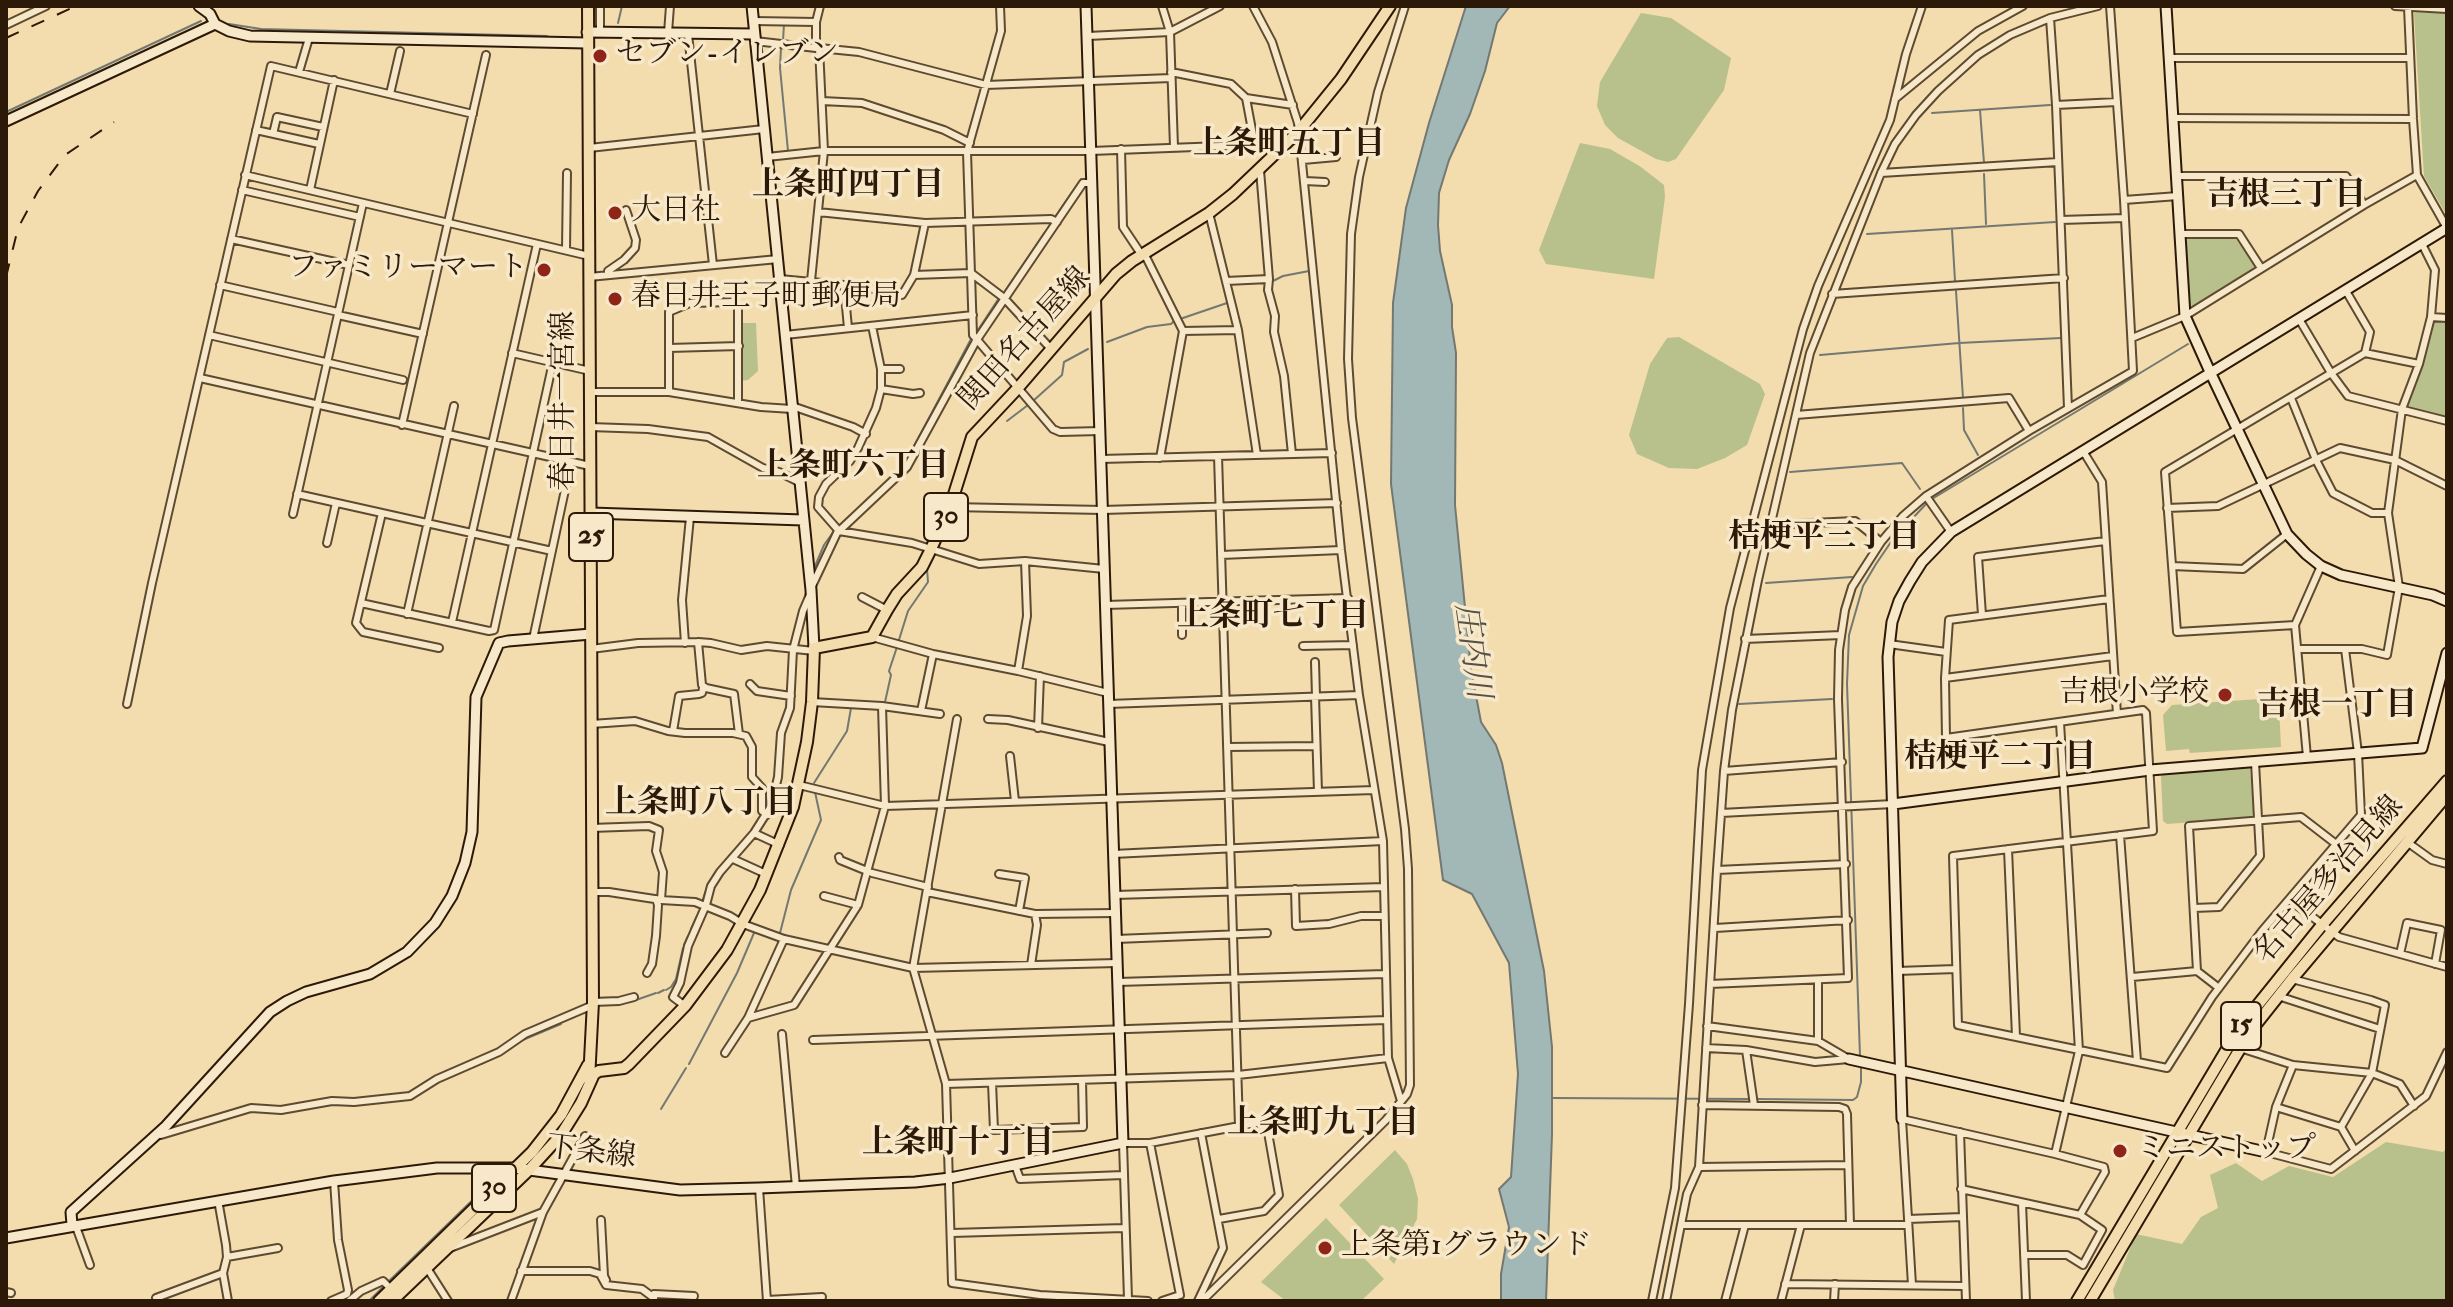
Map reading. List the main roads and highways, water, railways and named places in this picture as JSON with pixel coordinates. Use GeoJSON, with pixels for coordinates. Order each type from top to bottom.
{"type":"FeatureCollection","features":[{"type":"Feature","properties":{"kind":"main road","name":"関田名古屋線"},"geometry":{"type":"LineString","coordinates":[[612,1068],[624,1068],[629,1064],[685,1006],[743,924],[780,845],[800,783],[812,702],[814,649],[872,637],[897,594],[922,567],[931,549],[950,507],[972,437],[1116,274],[1142,253],[1209,213],[1260,170],[1298,132],[1341,79],[1390,6]]}},
{"type":"Feature","properties":{"kind":"main road","name":"春日井一宮線"},"geometry":{"type":"LineString","coordinates":[[588,10],[593,1004],[589,1083]]}},
{"type":"Feature","properties":{"kind":"main road","name":"名古屋多治見線"},"geometry":{"type":"LineString","coordinates":[[2090,1301],[2240,1048],[2327,929],[2447,781]]}},
{"type":"Feature","properties":{"kind":"main road","name":"名古屋多治見線"},"geometry":{"type":"LineString","coordinates":[[2077,1301],[2240,1027],[2447,795]]}},
{"type":"Feature","properties":{"kind":"main road"},"geometry":{"type":"LineString","coordinates":[[591,1060],[612,1068]]}},
{"type":"Feature","properties":{"kind":"main road","name":"30"},"geometry":{"type":"LineString","coordinates":[[379,1301],[532,1152],[561,1115],[591,1060]]}},
{"type":"Feature","properties":{"kind":"main road"},"geometry":{"type":"LineString","coordinates":[[589,1083],[594,1074],[612,1068]]}},
{"type":"Feature","properties":{"kind":"main road","name":"30"},"geometry":{"type":"LineString","coordinates":[[392,1301],[529,1170],[561,1135],[581,1103],[589,1083]]}},
{"type":"Feature","properties":{"kind":"waterway"},"geometry":{"type":"LineString","coordinates":[[618,23],[622,6]]}},
{"type":"Feature","properties":{"kind":"waterway"},"geometry":{"type":"LineString","coordinates":[[6,112],[201,21]]}},
{"type":"Feature","properties":{"kind":"waterway"},"geometry":{"type":"LineString","coordinates":[[229,24],[261,29],[547,36]]}},
{"type":"Feature","properties":{"kind":"waterway"},"geometry":{"type":"LineString","coordinates":[[783,41],[784,24]]}},
{"type":"Feature","properties":{"kind":"waterway"},"geometry":{"type":"LineString","coordinates":[[781,48],[788,151]]}},
{"type":"Feature","properties":{"kind":"waterway"},"geometry":{"type":"LineString","coordinates":[[1932,113],[2050,105]]}},
{"type":"Feature","properties":{"kind":"waterway"},"geometry":{"type":"LineString","coordinates":[[1980,110],[1984,163]]}},
{"type":"Feature","properties":{"kind":"waterway"},"geometry":{"type":"LineString","coordinates":[[1280,142],[1288,135]]}},
{"type":"Feature","properties":{"kind":"waterway"},"geometry":{"type":"LineString","coordinates":[[1124,153],[1271,148]]}},
{"type":"Feature","properties":{"kind":"waterway"},"geometry":{"type":"LineString","coordinates":[[1100,154],[1118,153]]}},
{"type":"Feature","properties":{"kind":"waterway"},"geometry":{"type":"LineString","coordinates":[[1984,174],[1986,224]]}},
{"type":"Feature","properties":{"kind":"waterway"},"geometry":{"type":"LineString","coordinates":[[1055,217],[1081,179]]}},
{"type":"Feature","properties":{"kind":"waterway"},"geometry":{"type":"LineString","coordinates":[[1867,234],[2055,222]]}},
{"type":"Feature","properties":{"kind":"waterway"},"geometry":{"type":"LineString","coordinates":[[1048,228],[1051,223]]}},
{"type":"Feature","properties":{"kind":"waterway"},"geometry":{"type":"LineString","coordinates":[[1952,230],[1955,281]]}},
{"type":"Feature","properties":{"kind":"waterway"},"geometry":{"type":"LineString","coordinates":[[1003,294],[1045,232]]}},
{"type":"Feature","properties":{"kind":"waterway"},"geometry":{"type":"LineString","coordinates":[[1273,281],[1309,271]]}},
{"type":"Feature","properties":{"kind":"waterway"},"geometry":{"type":"LineString","coordinates":[[1956,291],[1963,398]]}},
{"type":"Feature","properties":{"kind":"waterway"},"geometry":{"type":"LineString","coordinates":[[976,333],[999,298]]}},
{"type":"Feature","properties":{"kind":"waterway"},"geometry":{"type":"LineString","coordinates":[[1180,319],[1227,303]]}},
{"type":"Feature","properties":{"kind":"waterway"},"geometry":{"type":"LineString","coordinates":[[1107,342],[1174,321]]}},
{"type":"Feature","properties":{"kind":"waterway"},"geometry":{"type":"LineString","coordinates":[[1820,355],[2061,338]]}},
{"type":"Feature","properties":{"kind":"waterway"},"geometry":{"type":"LineString","coordinates":[[839,526],[903,467],[971,339]]}},
{"type":"Feature","properties":{"kind":"waterway"},"geometry":{"type":"LineString","coordinates":[[1932,499],[2188,344]]}},
{"type":"Feature","properties":{"kind":"waterway"},"geometry":{"type":"LineString","coordinates":[[1033,401],[1062,375],[1064,362],[1088,349]]}},
{"type":"Feature","properties":{"kind":"waterway"},"geometry":{"type":"LineString","coordinates":[[1007,421],[1028,405]]}},
{"type":"Feature","properties":{"kind":"waterway"},"geometry":{"type":"LineString","coordinates":[[1963,408],[1964,430],[1978,455]]}},
{"type":"Feature","properties":{"kind":"waterway"},"geometry":{"type":"LineString","coordinates":[[1790,472],[1902,463],[1920,489]]}},
{"type":"Feature","properties":{"kind":"waterway"},"geometry":{"type":"LineString","coordinates":[[1860,1056],[1847,684],[1849,635],[1863,586],[1893,539],[1927,503]]}},
{"type":"Feature","properties":{"kind":"waterway"},"geometry":{"type":"LineString","coordinates":[[813,571],[834,531]]}},
{"type":"Feature","properties":{"kind":"waterway"},"geometry":{"type":"LineString","coordinates":[[898,643],[908,611],[928,582],[927,569]]}},
{"type":"Feature","properties":{"kind":"waterway"},"geometry":{"type":"LineString","coordinates":[[1766,583],[1852,577]]}},
{"type":"Feature","properties":{"kind":"waterway"},"geometry":{"type":"LineString","coordinates":[[790,646],[806,593]]}},
{"type":"Feature","properties":{"kind":"waterway"},"geometry":{"type":"LineString","coordinates":[[885,702],[891,675],[889,671],[897,647]]}},
{"type":"Feature","properties":{"kind":"waterway"},"geometry":{"type":"LineString","coordinates":[[789,652],[789,666]]}},
{"type":"Feature","properties":{"kind":"waterway"},"geometry":{"type":"LineString","coordinates":[[1739,704],[1832,699]]}},
{"type":"Feature","properties":{"kind":"waterway"},"geometry":{"type":"LineString","coordinates":[[814,783],[847,731],[851,708]]}},
{"type":"Feature","properties":{"kind":"waterway"},"geometry":{"type":"LineString","coordinates":[[767,806],[772,789]]}},
{"type":"Feature","properties":{"kind":"waterway"},"geometry":{"type":"LineString","coordinates":[[780,933],[791,890],[821,820],[815,792]]}},
{"type":"Feature","properties":{"kind":"waterway"},"geometry":{"type":"LineString","coordinates":[[744,840],[755,826]]}},
{"type":"Feature","properties":{"kind":"waterway"},"geometry":{"type":"LineString","coordinates":[[702,902],[708,884],[717,872]]}},
{"type":"Feature","properties":{"kind":"waterway"},"geometry":{"type":"LineString","coordinates":[[691,929],[697,916]]}},
{"type":"Feature","properties":{"kind":"waterway"},"geometry":{"type":"LineString","coordinates":[[689,1064],[737,973],[754,933]]}},
{"type":"Feature","properties":{"kind":"waterway"},"geometry":{"type":"LineString","coordinates":[[684,945],[688,936]]}},
{"type":"Feature","properties":{"kind":"waterway"},"geometry":{"type":"LineString","coordinates":[[666,990],[676,979],[683,948]]}},
{"type":"Feature","properties":{"kind":"waterway"},"geometry":{"type":"LineString","coordinates":[[658,993],[664,990]]}},
{"type":"Feature","properties":{"kind":"waterway"},"geometry":{"type":"LineString","coordinates":[[636,1000],[656,993]]}},
{"type":"Feature","properties":{"kind":"waterway"},"geometry":{"type":"LineString","coordinates":[[623,1003],[633,1001]]}},
{"type":"Feature","properties":{"kind":"waterway"},"geometry":{"type":"LineString","coordinates":[[518,1042],[561,1024]]}},
{"type":"Feature","properties":{"kind":"waterway"},"geometry":{"type":"LineString","coordinates":[[481,1064],[511,1048]]}},
{"type":"Feature","properties":{"kind":"waterway"},"geometry":{"type":"LineString","coordinates":[[1756,1099],[1853,1100],[1857,1097],[1861,1082],[1861,1067]]}},
{"type":"Feature","properties":{"kind":"waterway"},"geometry":{"type":"LineString","coordinates":[[661,1109],[686,1068]]}},
{"type":"Feature","properties":{"kind":"waterway"},"geometry":{"type":"LineString","coordinates":[[1552,1098],[1749,1099]]}},
{"type":"Feature","properties":{"kind":"waterway"},"geometry":{"type":"LineString","coordinates":[[389,1281],[486,1187]]}},
{"type":"Feature","properties":{"kind":"waterway"},"geometry":{"type":"LineString","coordinates":[[369,1301],[384,1286]]}},
{"type":"Feature","properties":{"kind":"railway"},"geometry":{"type":"LineString","coordinates":[[6,38],[76,6]]}},
{"type":"Feature","properties":{"kind":"railway"},"geometry":{"type":"LineString","coordinates":[[6,277],[18,228],[38,191],[65,155],[114,122]]}},
{"type":"Feature","properties":{"kind":"place","name":"セブン-イレブン"},"geometry":{"type":"Point","coordinates":[600,56]}},
{"type":"Feature","properties":{"kind":"place","name":"大日社"},"geometry":{"type":"Point","coordinates":[615,213]}},
{"type":"Feature","properties":{"kind":"place","name":"ファミリーマート"},"geometry":{"type":"Point","coordinates":[544,270]}},
{"type":"Feature","properties":{"kind":"place","name":"春日井王子町郵便局"},"geometry":{"type":"Point","coordinates":[615,299]}},
{"type":"Feature","properties":{"kind":"place","name":"吉根小学校"},"geometry":{"type":"Point","coordinates":[2225,695]}},
{"type":"Feature","properties":{"kind":"place","name":"ミニストップ"},"geometry":{"type":"Point","coordinates":[2120,1151]}},
{"type":"Feature","properties":{"kind":"place","name":"上条第1グラウンド"},"geometry":{"type":"Point","coordinates":[1325,1248]}},
{"type":"Feature","properties":{"kind":"district","name":"上条町五丁目"},"geometry":{"type":"Point","coordinates":[1289,146]}},
{"type":"Feature","properties":{"kind":"district","name":"上条町四丁目"},"geometry":{"type":"Point","coordinates":[848,187]}},
{"type":"Feature","properties":{"kind":"district","name":"吉根三丁目"},"geometry":{"type":"Point","coordinates":[2286,197]}},
{"type":"Feature","properties":{"kind":"district","name":"上条町六丁目"},"geometry":{"type":"Point","coordinates":[853,468]}},
{"type":"Feature","properties":{"kind":"district","name":"桔梗平三丁目"},"geometry":{"type":"Point","coordinates":[1824,539]}},
{"type":"Feature","properties":{"kind":"district","name":"上条町七丁目"},"geometry":{"type":"Point","coordinates":[1273,618]}},
{"type":"Feature","properties":{"kind":"district","name":"吉根一丁目"},"geometry":{"type":"Point","coordinates":[2337,707]}},
{"type":"Feature","properties":{"kind":"district","name":"桔梗平二丁目"},"geometry":{"type":"Point","coordinates":[2000,759]}},
{"type":"Feature","properties":{"kind":"district","name":"上条町八丁目"},"geometry":{"type":"Point","coordinates":[701,805]}},
{"type":"Feature","properties":{"kind":"district","name":"上条町九丁目"},"geometry":{"type":"Point","coordinates":[1323,1125]}},
{"type":"Feature","properties":{"kind":"district","name":"上条町十丁目"},"geometry":{"type":"Point","coordinates":[958,1145]}},
{"type":"Feature","properties":{"kind":"water label","name":"庄内川"},"geometry":{"type":"Point","coordinates":[1470,651]}}]}
